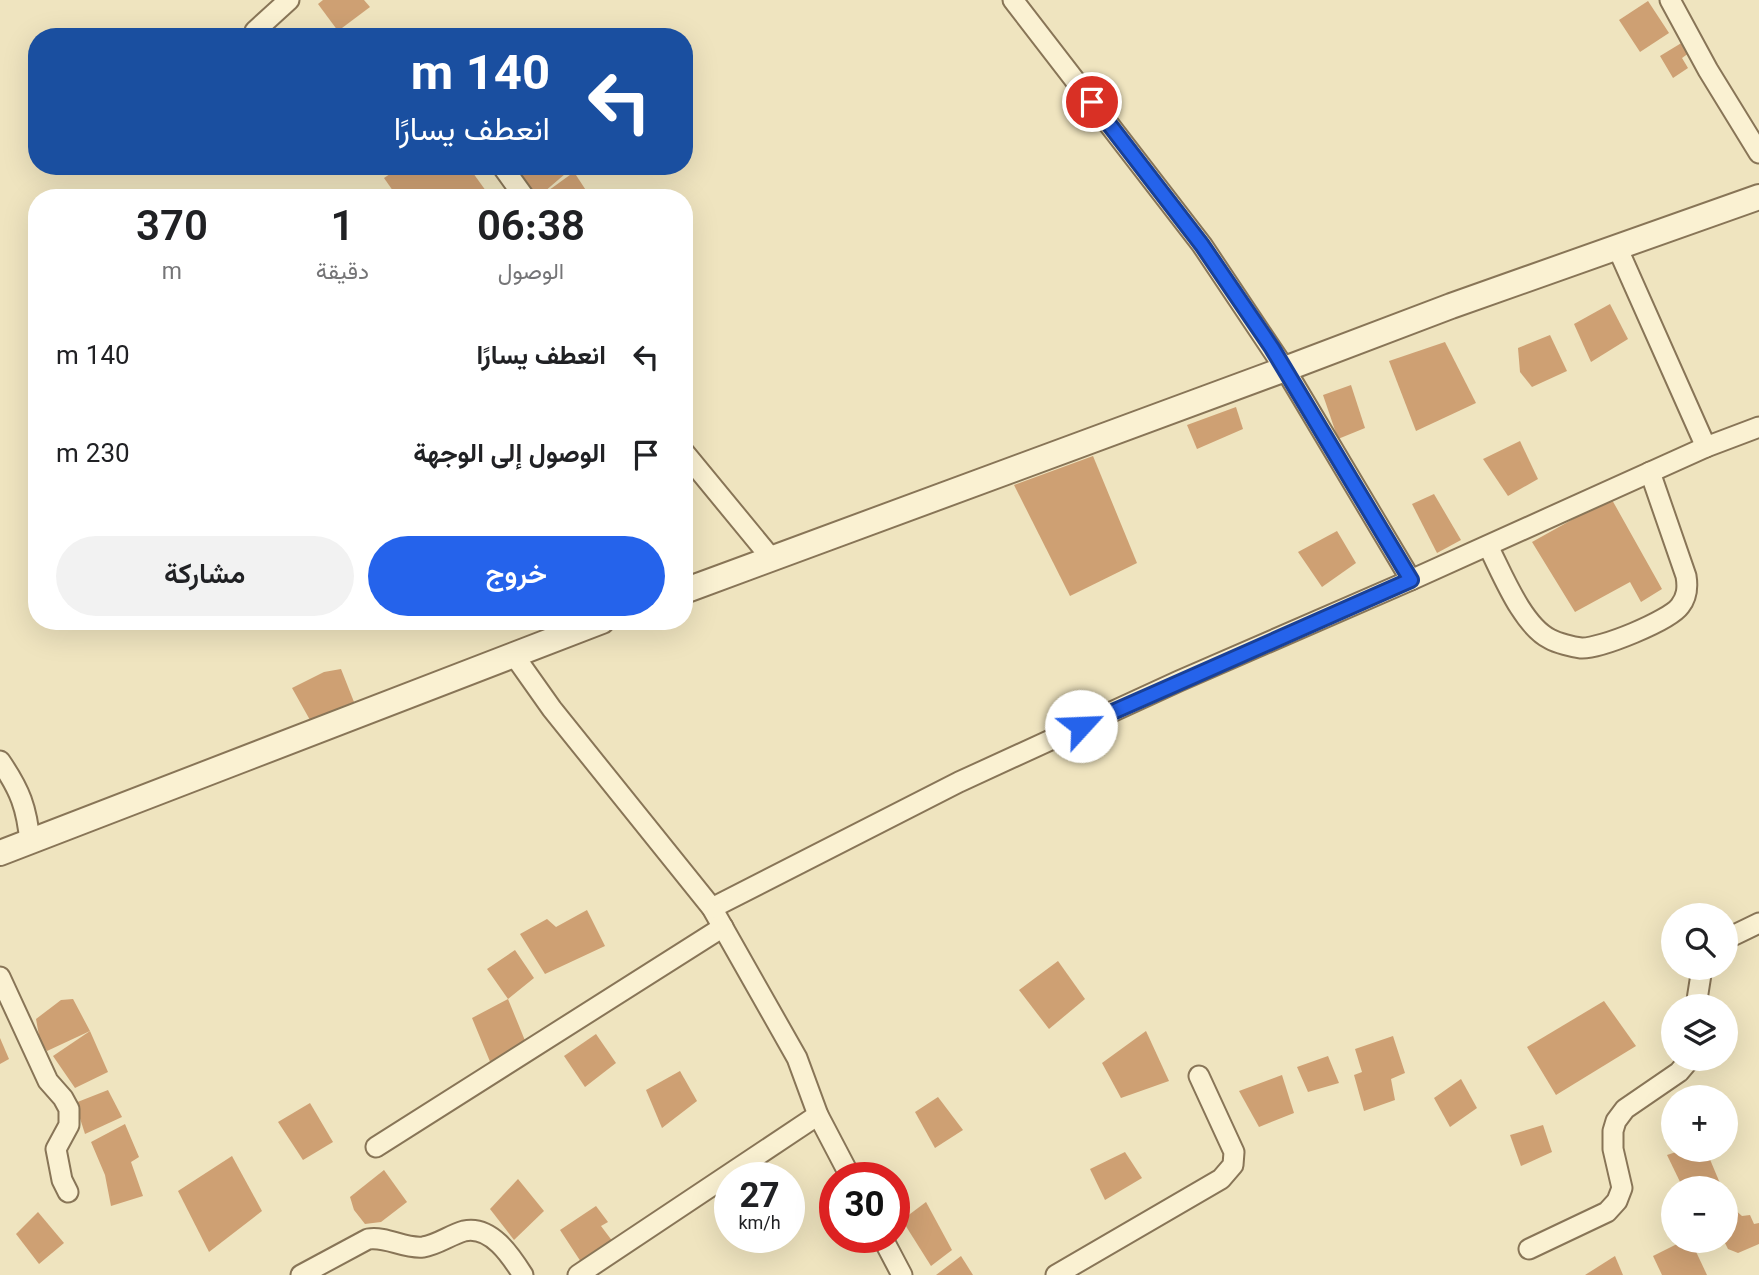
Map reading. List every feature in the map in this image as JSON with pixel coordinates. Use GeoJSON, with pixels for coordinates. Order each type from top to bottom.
{"type":"FeatureCollection","features":[{"type":"Feature","properties":{"kind":"street"},"geometry":{"type":"LineString","coordinates":[[258,28],[289,0]]}},
{"type":"Feature","properties":{"kind":"street"},"geometry":{"type":"LineString","coordinates":[[1013,0],[1202,245],[1285,369],[1411,580]]}},
{"type":"Feature","properties":{"kind":"street"},"geometry":{"type":"LineString","coordinates":[[1670,0],[1708,70],[1759,153]]}},
{"type":"Feature","properties":{"kind":"street"},"geometry":{"type":"LineString","coordinates":[[693,588],[1451,306],[1759,197]]}},
{"type":"Feature","properties":{"kind":"street"},"geometry":{"type":"LineString","coordinates":[[1617,247],[1706,447]]}},
{"type":"Feature","properties":{"kind":"street"},"geometry":{"type":"LineString","coordinates":[[712,908],[959,782],[1179,681],[1706,447],[1759,427]]}},
{"type":"Feature","properties":{"kind":"street"},"geometry":{"type":"LineString","coordinates":[[693,463],[772,559]]}},
{"type":"Feature","properties":{"kind":"street"},"geometry":{"type":"LineString","coordinates":[[1488,546],[1519,606],[1550,639],[1582,648],[1616,641],[1678,609],[1688,590],[1686,576],[1650,472]]}},
{"type":"Feature","properties":{"kind":"street"},"geometry":{"type":"LineString","coordinates":[[0,853],[578,630]]}},
{"type":"Feature","properties":{"kind":"street"},"geometry":{"type":"LineString","coordinates":[[513,654],[552,709],[712,908],[797,1058],[818,1115],[843,1162]]}},
{"type":"Feature","properties":{"kind":"street"},"geometry":{"type":"LineString","coordinates":[[0,761],[18,790],[27,812],[30,843]]}},
{"type":"Feature","properties":{"kind":"street"},"geometry":{"type":"LineString","coordinates":[[1738,933],[1759,923]]}},
{"type":"Feature","properties":{"kind":"street"},"geometry":{"type":"LineString","coordinates":[[376,1147],[723,927]]}},
{"type":"Feature","properties":{"kind":"street"},"geometry":{"type":"LineString","coordinates":[[0,978],[48,1081],[69,1109],[69,1125],[56,1149],[62,1180],[68,1192]]}},
{"type":"Feature","properties":{"kind":"street"},"geometry":{"type":"LineString","coordinates":[[1529,1249],[1607,1212],[1617,1200],[1622,1188],[1613,1149],[1616,1121],[1626,1110],[1680,1071]]}},
{"type":"Feature","properties":{"kind":"street"},"geometry":{"type":"LineString","coordinates":[[1056,1275],[1221,1179],[1233,1165],[1234,1152],[1199,1076]]}},
{"type":"Feature","properties":{"kind":"street"},"geometry":{"type":"LineString","coordinates":[[579,1275],[818,1115]]}},
{"type":"Feature","properties":{"kind":"street"},"geometry":{"type":"LineString","coordinates":[[301,1275],[368,1239],[377,1238],[409,1247],[425,1247],[467,1230],[492,1238],[510,1254],[523,1275]]}},
{"type":"Feature","properties":{"kind":"street"},"geometry":{"type":"LineString","coordinates":[[890,1253],[902,1275]]}},
{"type":"Feature","properties":{"kind":"building"},"geometry":{"type":"Polygon","coordinates":[[[323,0],[364,0],[370,7],[342,28],[336,28],[318,4],[323,0]]]}},
{"type":"Feature","properties":{"kind":"building"},"geometry":{"type":"Polygon","coordinates":[[[1648,1],[1669,33],[1640,52],[1619,20],[1648,1]]]}},
{"type":"Feature","properties":{"kind":"building"},"geometry":{"type":"Polygon","coordinates":[[[1683,42],[1689,53],[1682,58],[1688,68],[1673,78],[1660,56],[1683,42]]]}},
{"type":"Feature","properties":{"kind":"building"},"geometry":{"type":"Polygon","coordinates":[[[388,175],[474,175],[485,189],[392,189],[384,178],[388,175]]]}},
{"type":"Feature","properties":{"kind":"building"},"geometry":{"type":"Polygon","coordinates":[[[520,175],[564,175],[548,189],[526,189],[522,183],[524,180],[520,175]]]}},
{"type":"Feature","properties":{"kind":"building"},"geometry":{"type":"Polygon","coordinates":[[[570,175],[576,175],[585,189],[551,189],[570,175]]]}},
{"type":"Feature","properties":{"kind":"building"},"geometry":{"type":"Polygon","coordinates":[[[1610,304],[1628,339],[1591,362],[1574,324],[1610,304]]]}},
{"type":"Feature","properties":{"kind":"building"},"geometry":{"type":"Polygon","coordinates":[[[1550,335],[1567,371],[1532,387],[1520,372],[1518,348],[1550,335]]]}},
{"type":"Feature","properties":{"kind":"building"},"geometry":{"type":"Polygon","coordinates":[[[1445,342],[1476,403],[1416,431],[1389,361],[1445,342]]]}},
{"type":"Feature","properties":{"kind":"building"},"geometry":{"type":"Polygon","coordinates":[[[1351,385],[1365,428],[1338,439],[1323,395],[1351,385]]]}},
{"type":"Feature","properties":{"kind":"building"},"geometry":{"type":"Polygon","coordinates":[[[1236,407],[1243,429],[1197,449],[1187,425],[1236,407]]]}},
{"type":"Feature","properties":{"kind":"building"},"geometry":{"type":"Polygon","coordinates":[[[1520,441],[1538,479],[1508,496],[1483,459],[1520,441]]]}},
{"type":"Feature","properties":{"kind":"building"},"geometry":{"type":"Polygon","coordinates":[[[1093,456],[1137,563],[1070,596],[1014,485],[1093,456]]]}},
{"type":"Feature","properties":{"kind":"building"},"geometry":{"type":"Polygon","coordinates":[[[1434,494],[1461,540],[1437,553],[1412,504],[1434,494]]]}},
{"type":"Feature","properties":{"kind":"building"},"geometry":{"type":"Polygon","coordinates":[[[1611,498],[1662,589],[1641,602],[1630,582],[1575,612],[1532,542],[1611,498]]]}},
{"type":"Feature","properties":{"kind":"building"},"geometry":{"type":"Polygon","coordinates":[[[1337,531],[1356,563],[1322,587],[1298,552],[1337,531]]]}},
{"type":"Feature","properties":{"kind":"building"},"geometry":{"type":"Polygon","coordinates":[[[341,669],[354,702],[310,720],[292,688],[324,672],[341,669]]]}},
{"type":"Feature","properties":{"kind":"building"},"geometry":{"type":"Polygon","coordinates":[[[587,910],[605,946],[545,974],[520,934],[547,919],[556,927],[587,910]]]}},
{"type":"Feature","properties":{"kind":"building"},"geometry":{"type":"Polygon","coordinates":[[[515,950],[534,978],[508,999],[487,969],[515,950]]]}},
{"type":"Feature","properties":{"kind":"building"},"geometry":{"type":"Polygon","coordinates":[[[1058,961],[1085,999],[1049,1029],[1019,990],[1058,961]]]}},
{"type":"Feature","properties":{"kind":"building"},"geometry":{"type":"Polygon","coordinates":[[[73,999],[90,1031],[47,1051],[40,1041],[36,1019],[61,1000],[73,999]]]}},
{"type":"Feature","properties":{"kind":"building"},"geometry":{"type":"Polygon","coordinates":[[[508,999],[526,1043],[491,1064],[472,1018],[508,999]]]}},
{"type":"Feature","properties":{"kind":"building"},"geometry":{"type":"Polygon","coordinates":[[[1604,1001],[1636,1046],[1556,1095],[1527,1047],[1604,1001]]]}},
{"type":"Feature","properties":{"kind":"building"},"geometry":{"type":"Polygon","coordinates":[[[90,1031],[108,1072],[75,1088],[53,1056],[90,1031]]]}},
{"type":"Feature","properties":{"kind":"building"},"geometry":{"type":"Polygon","coordinates":[[[1146,1031],[1169,1081],[1121,1098],[1102,1063],[1146,1031]]]}},
{"type":"Feature","properties":{"kind":"building"},"geometry":{"type":"Polygon","coordinates":[[[596,1034],[616,1063],[585,1087],[564,1056],[596,1034]]]}},
{"type":"Feature","properties":{"kind":"building"},"geometry":{"type":"Polygon","coordinates":[[[1393,1036],[1405,1073],[1391,1079],[1395,1100],[1364,1111],[1354,1075],[1362,1072],[1355,1049],[1393,1036]]]}},
{"type":"Feature","properties":{"kind":"building"},"geometry":{"type":"Polygon","coordinates":[[[0,1038],[9,1059],[0,1064],[0,1038]]]}},
{"type":"Feature","properties":{"kind":"building"},"geometry":{"type":"Polygon","coordinates":[[[1328,1056],[1339,1083],[1308,1092],[1297,1067],[1328,1056]]]}},
{"type":"Feature","properties":{"kind":"building"},"geometry":{"type":"Polygon","coordinates":[[[680,1071],[697,1101],[662,1128],[646,1090],[680,1071]]]}},
{"type":"Feature","properties":{"kind":"building"},"geometry":{"type":"Polygon","coordinates":[[[1282,1075],[1294,1113],[1259,1127],[1239,1091],[1282,1075]]]}},
{"type":"Feature","properties":{"kind":"building"},"geometry":{"type":"Polygon","coordinates":[[[1461,1079],[1477,1108],[1450,1127],[1434,1098],[1461,1079]]]}},
{"type":"Feature","properties":{"kind":"building"},"geometry":{"type":"Polygon","coordinates":[[[108,1090],[122,1117],[85,1134],[75,1103],[108,1090]]]}},
{"type":"Feature","properties":{"kind":"building"},"geometry":{"type":"Polygon","coordinates":[[[938,1097],[963,1130],[935,1148],[915,1112],[938,1097]]]}},
{"type":"Feature","properties":{"kind":"building"},"geometry":{"type":"Polygon","coordinates":[[[310,1103],[333,1142],[303,1160],[278,1122],[310,1103]]]}},
{"type":"Feature","properties":{"kind":"building"},"geometry":{"type":"Polygon","coordinates":[[[125,1124],[139,1157],[131,1162],[143,1196],[111,1206],[105,1175],[91,1142],[125,1124]]]}},
{"type":"Feature","properties":{"kind":"building"},"geometry":{"type":"Polygon","coordinates":[[[1543,1125],[1552,1152],[1521,1166],[1510,1135],[1543,1125]]]}},
{"type":"Feature","properties":{"kind":"building"},"geometry":{"type":"Polygon","coordinates":[[[1125,1152],[1142,1178],[1105,1200],[1090,1169],[1125,1152]]]}},
{"type":"Feature","properties":{"kind":"building"},"geometry":{"type":"Polygon","coordinates":[[[232,1156],[262,1211],[209,1252],[178,1191],[232,1156]]]}},
{"type":"Feature","properties":{"kind":"building"},"geometry":{"type":"Polygon","coordinates":[[[1670,1162],[1711,1162],[1717,1176],[1677,1176],[1670,1162]]]}},
{"type":"Feature","properties":{"kind":"building"},"geometry":{"type":"Polygon","coordinates":[[[384,1170],[407,1202],[381,1222],[365,1224],[354,1210],[350,1197],[384,1170]]]}},
{"type":"Feature","properties":{"kind":"building"},"geometry":{"type":"Polygon","coordinates":[[[518,1179],[544,1211],[514,1240],[490,1209],[518,1179]]]}},
{"type":"Feature","properties":{"kind":"building"},"geometry":{"type":"Polygon","coordinates":[[[926,1202],[952,1250],[931,1266],[910,1233],[910,1214],[926,1202]]]}},
{"type":"Feature","properties":{"kind":"building"},"geometry":{"type":"Polygon","coordinates":[[[596,1206],[608,1222],[601,1226],[613,1242],[583,1265],[560,1230],[596,1206]]]}},
{"type":"Feature","properties":{"kind":"building"},"geometry":{"type":"Polygon","coordinates":[[[38,1212],[64,1243],[39,1264],[16,1234],[38,1212]]]}},
{"type":"Feature","properties":{"kind":"building"},"geometry":{"type":"Polygon","coordinates":[[[1738,1212],[1742,1216],[1750,1215],[1754,1224],[1759,1223],[1759,1244],[1738,1253],[1738,1212]]]}},
{"type":"Feature","properties":{"kind":"building"},"geometry":{"type":"Polygon","coordinates":[[[1661,1252],[1697,1253],[1707,1275],[1662,1275],[1653,1256],[1661,1252]]]}},
{"type":"Feature","properties":{"kind":"building"},"geometry":{"type":"Polygon","coordinates":[[[961,1256],[973,1275],[936,1275],[961,1256]]]}},
{"type":"Feature","properties":{"kind":"building"},"geometry":{"type":"Polygon","coordinates":[[[1615,1256],[1623,1275],[1585,1275],[1615,1256]]]}},
{"type":"Feature","properties":{"kind":"route"},"geometry":{"type":"LineString","coordinates":[[1081,726],[1411,580],[1272,348],[1202,245],[1092,102]]}}]}
